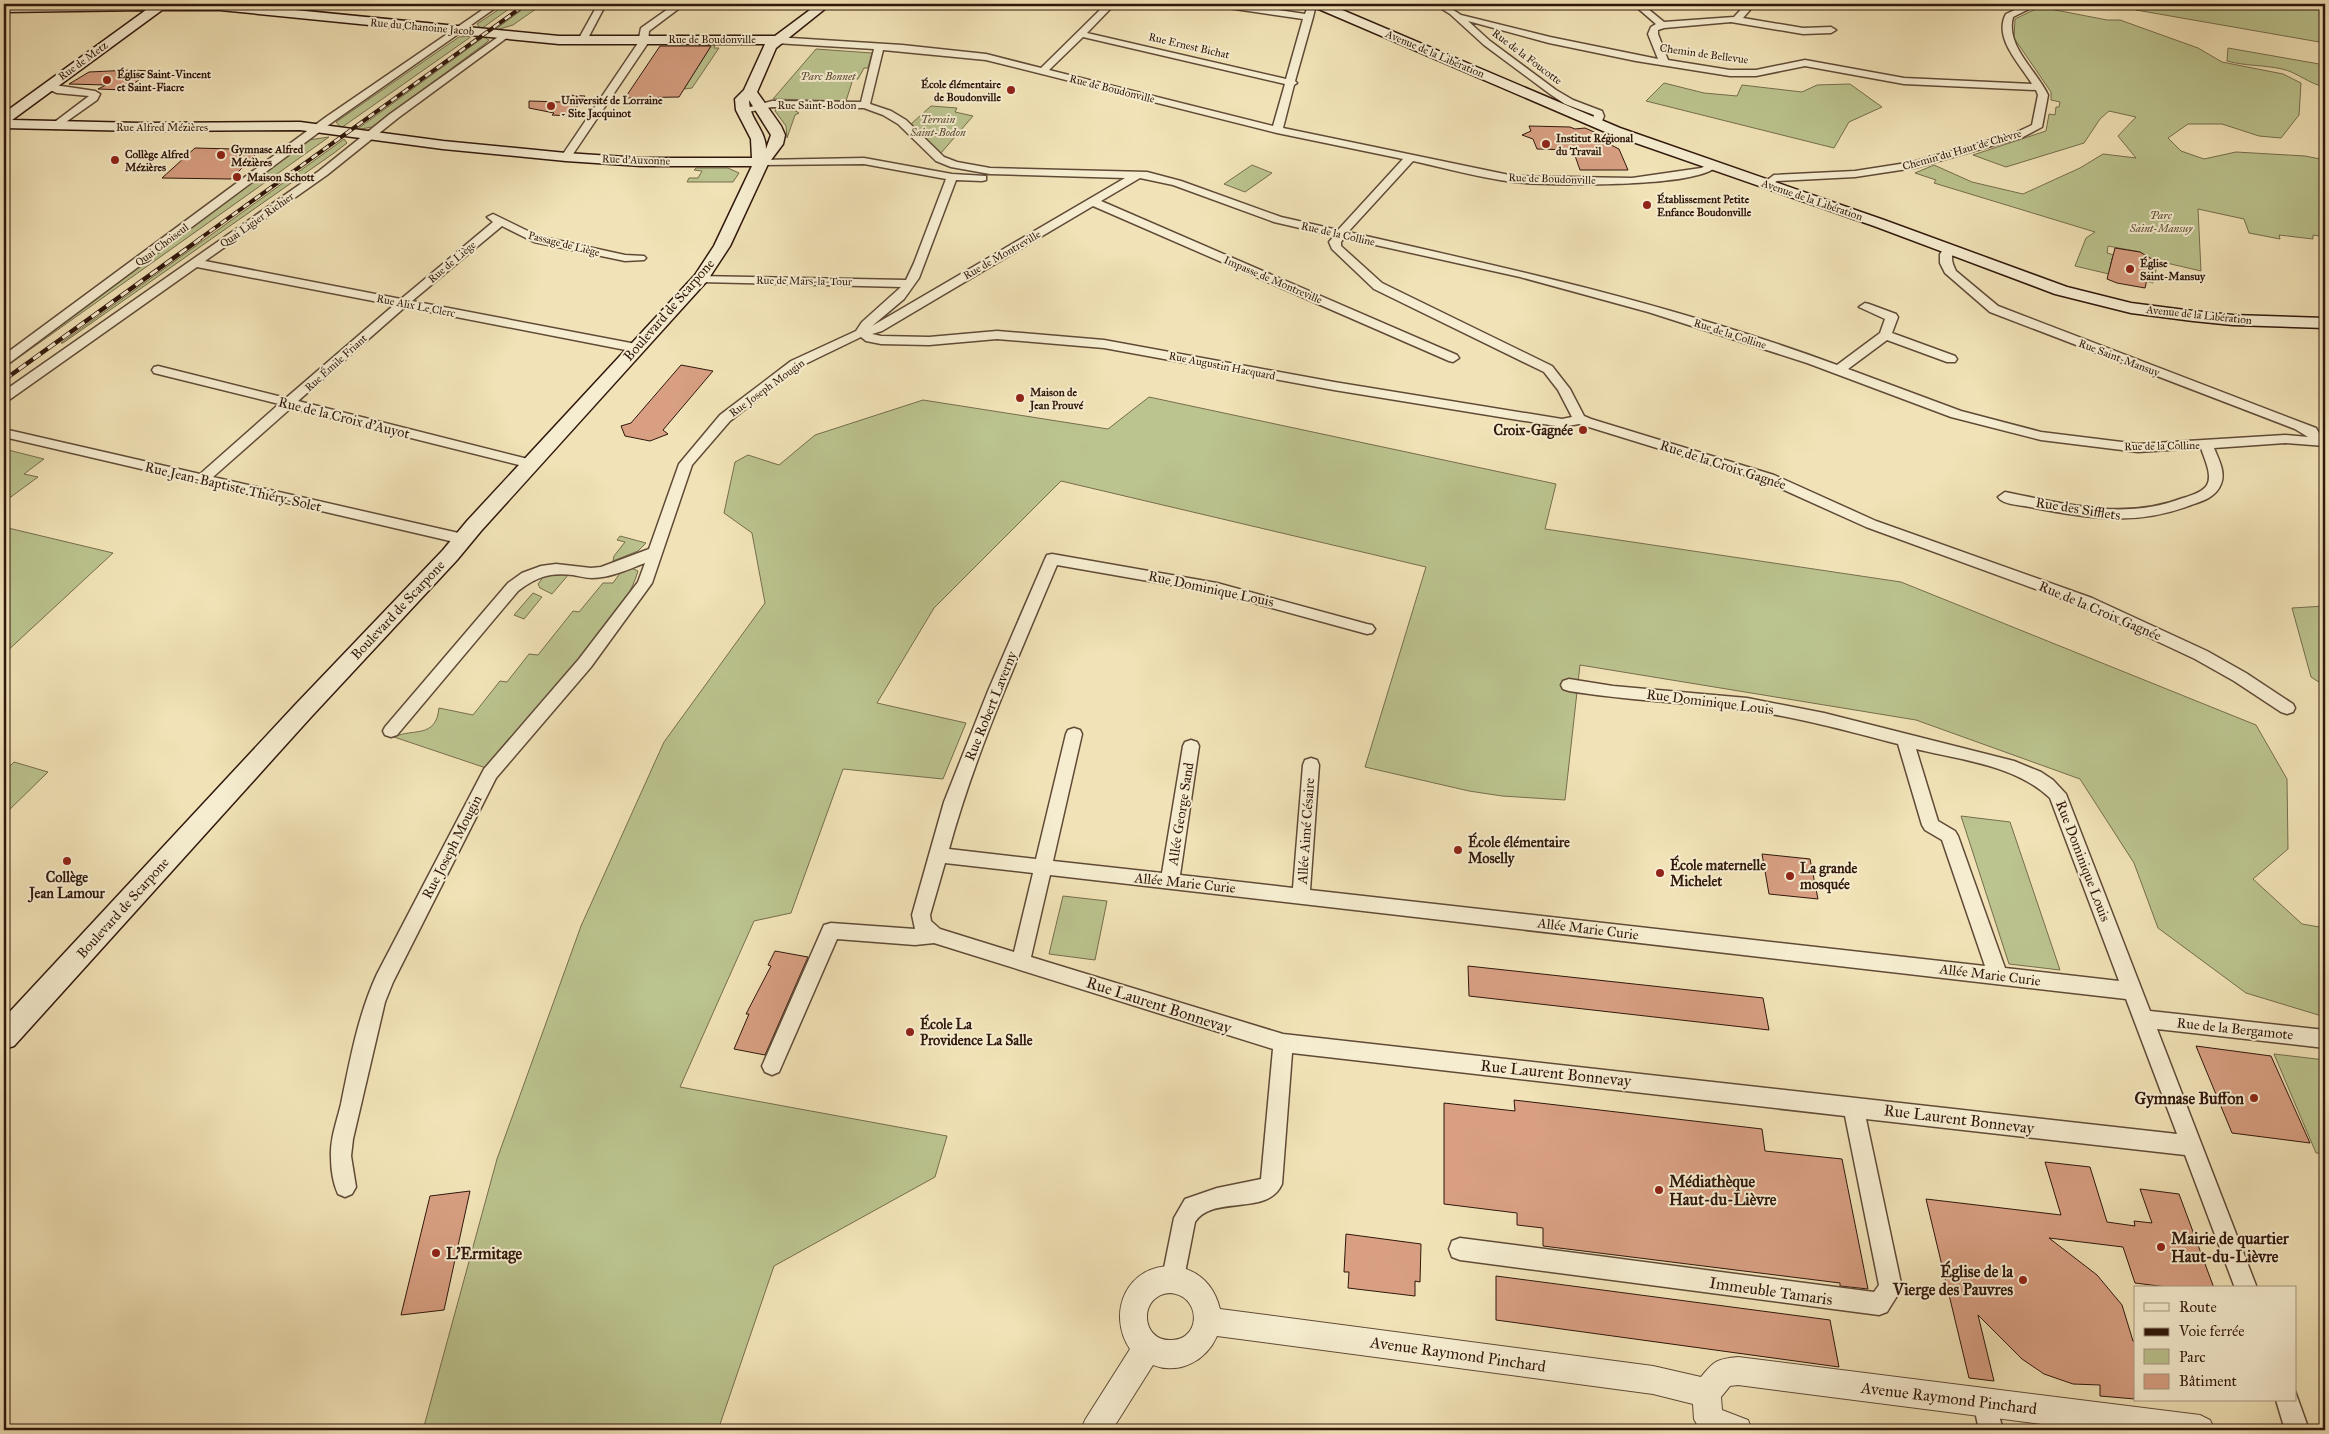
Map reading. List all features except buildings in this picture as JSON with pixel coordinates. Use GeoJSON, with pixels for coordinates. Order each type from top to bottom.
{"type":"FeatureCollection","features":[{"type":"Feature","properties":{"kind":"main road"},"geometry":{"type":"LineString","coordinates":[[761,162],[757,152],[759,140],[743,112],[742,99],[750,92],[766,53],[775,40],[825,4]]}},
{"type":"Feature","properties":{"kind":"main road","name":"Avenue de la Libération"},"geometry":{"type":"LineString","coordinates":[[1319,4],[1712,166],[1767,184],[2062,291],[2121,306],[2233,320],[2325,323]]}},
{"type":"Feature","properties":{"kind":"main road","name":"Rue de Metz"},"geometry":{"type":"LineString","coordinates":[[4,119],[162,5]]}},
{"type":"Feature","properties":{"kind":"main road","name":"Rue du Chanoine Jacob"},"geometry":{"type":"LineString","coordinates":[[4,8],[221,5],[505,35]]}},
{"type":"Feature","properties":{"kind":"main road","name":"Rue de Boudonville"},"geometry":{"type":"LineString","coordinates":[[505,35],[583,40],[775,40]]}},
{"type":"Feature","properties":{"kind":"main road"},"geometry":{"type":"LineString","coordinates":[[750,92],[762,107]]}},
{"type":"Feature","properties":{"kind":"main road","name":"Boulevard de Scarpone"},"geometry":{"type":"LineString","coordinates":[[4,1037],[303,711],[444,562],[701,278],[722,246],[761,162],[772,151],[778,135],[762,107]]}},
{"type":"Feature","properties":{"kind":"main road","name":"Rue Alfred Mézières"},"geometry":{"type":"LineString","coordinates":[[4,124],[56,126],[296,126],[320,129]]}},
{"type":"Feature","properties":{"kind":"main road","name":"Rue d'Auxonne"},"geometry":{"type":"LineString","coordinates":[[320,129],[566,157],[642,162],[761,162]]}},
{"type":"Feature","properties":{"kind":"street"},"geometry":{"type":"LineString","coordinates":[[296,126],[330,119],[497,4]]}},
{"type":"Feature","properties":{"kind":"street"},"geometry":{"type":"LineString","coordinates":[[583,40],[602,4]]}},
{"type":"Feature","properties":{"kind":"street"},"geometry":{"type":"LineString","coordinates":[[566,157],[644,39],[646,28],[681,4]]}},
{"type":"Feature","properties":{"kind":"street"},"geometry":{"type":"LineString","coordinates":[[1043,71],[1111,4]]}},
{"type":"Feature","properties":{"kind":"street"},"geometry":{"type":"LineString","coordinates":[[1220,4],[1308,17]]}},
{"type":"Feature","properties":{"kind":"street"},"geometry":{"type":"LineString","coordinates":[[1277,130],[1292,83],[1311,8],[1319,4]]}},
{"type":"Feature","properties":{"kind":"street","name":"Rue de la Foucotte"},"geometry":{"type":"LineString","coordinates":[[1438,4],[1458,17],[1487,43],[1553,92],[1597,119]]}},
{"type":"Feature","properties":{"kind":"street"},"geometry":{"type":"LineString","coordinates":[[1637,4],[1662,25]]}},
{"type":"Feature","properties":{"kind":"street"},"geometry":{"type":"LineString","coordinates":[[1737,19],[1751,4]]}},
{"type":"Feature","properties":{"kind":"street"},"geometry":{"type":"LineString","coordinates":[[2035,4],[2009,16],[2007,29],[2011,43],[2040,87]]}},
{"type":"Feature","properties":{"kind":"street","name":"Chemin de Bellevue"},"geometry":{"type":"LineString","coordinates":[[1458,17],[1473,19],[1541,39],[1636,58],[1737,73],[1756,73],[1805,63],[1904,81],[2040,87]]}},
{"type":"Feature","properties":{"kind":"street"},"geometry":{"type":"LineString","coordinates":[[1664,61],[1653,34],[1654,29],[1662,25],[1737,19],[1803,31],[1831,30]]}},
{"type":"Feature","properties":{"kind":"street","name":"Rue Ernest Bichat"},"geometry":{"type":"LineString","coordinates":[[1081,34],[1292,83]]}},
{"type":"Feature","properties":{"kind":"street","name":"Quai Ligier Richier"},"geometry":{"type":"LineString","coordinates":[[4,397],[323,173],[505,35]]}},
{"type":"Feature","properties":{"kind":"street","name":"Rue de Boudonville"},"geometry":{"type":"LineString","coordinates":[[775,40],[879,46],[980,56],[1277,130],[1514,179],[1534,181],[1640,180],[1704,170],[1712,166]]}},
{"type":"Feature","properties":{"kind":"street"},"geometry":{"type":"LineString","coordinates":[[865,105],[879,46]]}},
{"type":"Feature","properties":{"kind":"street"},"geometry":{"type":"LineString","coordinates":[[48,86],[57,90],[95,94],[94,98],[56,126]]}},
{"type":"Feature","properties":{"kind":"street","name":"Chemin du Haut de Chèvre"},"geometry":{"type":"LineString","coordinates":[[1767,184],[1774,178],[1855,174],[1914,165],[2019,135],[2032,130],[2038,124],[2043,102],[2040,87]]}},
{"type":"Feature","properties":{"kind":"street","name":"Rue Saint-Bodon"},"geometry":{"type":"LineString","coordinates":[[743,112],[776,104],[865,105],[887,113],[902,122],[944,161],[989,174]]}},
{"type":"Feature","properties":{"kind":"street","name":"Quai Choiseul"},"geometry":{"type":"LineString","coordinates":[[4,361],[320,129],[330,119]]}},
{"type":"Feature","properties":{"kind":"street"},"geometry":{"type":"LineString","coordinates":[[1410,158],[1340,235],[1335,242],[1336,247],[1378,286],[1548,369],[1564,389],[1579,418]]}},
{"type":"Feature","properties":{"kind":"street","name":"Rue d'Auxonne"},"geometry":{"type":"LineString","coordinates":[[761,162],[864,161],[952,176]]}},
{"type":"Feature","properties":{"kind":"street","name":"Rue Saint-Bodon"},"geometry":{"type":"LineString","coordinates":[[952,176],[1031,173],[1139,174]]}},
{"type":"Feature","properties":{"kind":"street","name":"Rue de la Colline"},"geometry":{"type":"LineString","coordinates":[[1139,174],[1177,183],[1273,218],[1340,235],[1551,282],[1683,318],[1839,370],[1956,414],[2051,438],[2138,448],[2285,439],[2322,441]]}},
{"type":"Feature","properties":{"kind":"street","name":"Rue de Montreville"},"geometry":{"type":"LineString","coordinates":[[862,333],[878,328],[1139,174]]}},
{"type":"Feature","properties":{"kind":"street","name":"Rue Joseph Mougin"},"geometry":{"type":"LineString","coordinates":[[345,1186],[341,1156],[343,1139],[375,1002],[384,980],[489,775],[600,643],[645,583],[686,464],[725,418],[795,364],[862,333],[867,324],[902,293],[921,263],[944,192],[952,176]]}},
{"type":"Feature","properties":{"kind":"street","name":"Impasse de Montreville"},"geometry":{"type":"LineString","coordinates":[[1093,202],[1453,358]]}},
{"type":"Feature","properties":{"kind":"street","name":"Passage de Liège"},"geometry":{"type":"LineString","coordinates":[[497,219],[534,239],[625,258],[640,258]]}},
{"type":"Feature","properties":{"kind":"street","name":"Rue de Liège"},"geometry":{"type":"LineString","coordinates":[[403,304],[497,219]]}},
{"type":"Feature","properties":{"kind":"street","name":"Rue Saint-Mansuy"},"geometry":{"type":"LineString","coordinates":[[1949,249],[1946,254],[1946,263],[1951,273],[1994,309],[2300,426],[2311,431],[2322,441]]}},
{"type":"Feature","properties":{"kind":"street","name":"Rue Alix Le Clerc"},"geometry":{"type":"LineString","coordinates":[[196,263],[636,348]]}},
{"type":"Feature","properties":{"kind":"street","name":"Rue de Mars-la-Tour"},"geometry":{"type":"LineString","coordinates":[[701,278],[908,284]]}},
{"type":"Feature","properties":{"kind":"street","name":"Rue Émile Friant"},"geometry":{"type":"LineString","coordinates":[[201,480],[403,304]]}},
{"type":"Feature","properties":{"kind":"street"},"geometry":{"type":"LineString","coordinates":[[1839,370],[1885,335],[1892,317],[1865,307]]}},
{"type":"Feature","properties":{"kind":"street","name":"Rue Augustin Hacquard"},"geometry":{"type":"LineString","coordinates":[[862,333],[870,338],[881,340],[929,341],[997,335],[1104,344],[1334,386],[1562,423],[1573,422],[1579,418]]}},
{"type":"Feature","properties":{"kind":"street"},"geometry":{"type":"LineString","coordinates":[[1885,335],[1951,359]]}},
{"type":"Feature","properties":{"kind":"street","name":"Rue de la Croix d'Auyot"},"geometry":{"type":"LineString","coordinates":[[158,370],[531,464]]}},
{"type":"Feature","properties":{"kind":"street","name":"Rue de la Croix Gagnée"},"geometry":{"type":"LineString","coordinates":[[1579,418],[1604,429],[1722,462],[1769,478],[1871,524],[2087,602],[2201,655],[2240,677],[2287,708]]}},
{"type":"Feature","properties":{"kind":"street","name":"Rue Jean-Baptiste Thiéry-Solet"},"geometry":{"type":"LineString","coordinates":[[4,433],[463,539]]}},
{"type":"Feature","properties":{"kind":"street","name":"Rue des Sifflets"},"geometry":{"type":"LineString","coordinates":[[2005,497],[2107,515],[2130,516],[2167,510],[2208,493],[2214,485],[2215,473],[2206,444]]}},
{"type":"Feature","properties":{"kind":"street"},"geometry":{"type":"LineString","coordinates":[[391,731],[513,587],[528,576],[542,569],[556,568],[593,573],[656,552]]}},
{"type":"Feature","properties":{"kind":"street","name":"Rue Dominique Louis"},"geometry":{"type":"LineString","coordinates":[[1052,559],[1217,588],[1367,629]]}},
{"type":"Feature","properties":{"kind":"street","name":"Rue Robert Laverny"},"geometry":{"type":"LineString","coordinates":[[934,934],[922,925],[921,915],[953,802],[985,719],[1052,559]]}},
{"type":"Feature","properties":{"kind":"street","name":"Rue Dominique Louis"},"geometry":{"type":"LineString","coordinates":[[1569,685],[1748,704],[1834,721],[2022,771],[2038,776],[2051,786],[2057,794],[2245,1286]]}},
{"type":"Feature","properties":{"kind":"street"},"geometry":{"type":"LineString","coordinates":[[1021,961],[1074,734]]}},
{"type":"Feature","properties":{"kind":"street"},"geometry":{"type":"LineString","coordinates":[[1905,740],[1931,825],[1949,836],[1998,976]]}},
{"type":"Feature","properties":{"kind":"street","name":"Allée George Sand"},"geometry":{"type":"LineString","coordinates":[[1170,881],[1191,746]]}},
{"type":"Feature","properties":{"kind":"street","name":"Allée Aimé Césaire"},"geometry":{"type":"LineString","coordinates":[[1301,896],[1311,765]]}},
{"type":"Feature","properties":{"kind":"street","name":"Allée Marie Curie"},"geometry":{"type":"LineString","coordinates":[[938,855],[2132,991]]}},
{"type":"Feature","properties":{"kind":"street"},"geometry":{"type":"LineString","coordinates":[[772,1066],[831,931],[915,937],[934,934]]}},
{"type":"Feature","properties":{"kind":"street","name":"Rue Laurent Bonnevay"},"geometry":{"type":"LineString","coordinates":[[934,934],[1283,1043],[2192,1146]]}},
{"type":"Feature","properties":{"kind":"street","name":"Rue de la Bergamote"},"geometry":{"type":"LineString","coordinates":[[2144,1019],[2325,1039]]}},
{"type":"Feature","properties":{"kind":"street"},"geometry":{"type":"LineString","coordinates":[[1173,1278],[1184,1218],[1193,1206],[1217,1198],[1263,1190],[1271,1184],[1283,1043]]}},
{"type":"Feature","properties":{"kind":"street","name":"Immeuble Tamaris"},"geometry":{"type":"LineString","coordinates":[[1460,1249],[1879,1304],[1891,1288],[1853,1107]]}},
{"type":"Feature","properties":{"kind":"street"},"geometry":{"type":"LineString","coordinates":[[1173,1278],[1187,1283],[1199,1292],[1206,1306],[1208,1321],[1205,1332],[1199,1342],[1190,1350],[1180,1355],[1169,1356],[1148,1348],[1140,1339],[1135,1329],[1134,1308],[1142,1293],[1153,1283],[1173,1278]]}},
{"type":"Feature","properties":{"kind":"street","name":"Avenue Raymond Pinchard"},"geometry":{"type":"LineString","coordinates":[[1208,1321],[1653,1380],[1738,1430]]}},
{"type":"Feature","properties":{"kind":"street"},"geometry":{"type":"LineString","coordinates":[[1095,1430],[1148,1348]]}},
{"type":"Feature","properties":{"kind":"street","name":"Avenue Raymond Pinchard"},"geometry":{"type":"LineString","coordinates":[[1708,1414],[1722,1373],[1738,1370],[2200,1430]]}},
{"type":"Feature","properties":{"kind":"street"},"geometry":{"type":"LineString","coordinates":[[1985,1402],[1991,1430]]}},
{"type":"Feature","properties":{"kind":"street"},"geometry":{"type":"LineString","coordinates":[[2289,1402],[2297,1430]]}},
{"type":"Feature","properties":{"kind":"green space"},"geometry":{"type":"Polygon","coordinates":[[[507,4],[516,4],[481,29],[477,24],[507,4]]]}},
{"type":"Feature","properties":{"kind":"green space"},"geometry":{"type":"Polygon","coordinates":[[[530,4],[543,4],[513,25],[493,31],[530,4]]]}},
{"type":"Feature","properties":{"kind":"green space"},"geometry":{"type":"Polygon","coordinates":[[[2147,4],[2325,4],[2325,43],[2136,10],[2147,4]]]}},
{"type":"Feature","properties":{"kind":"green space","name":"Parc Saint-Mansuy"},"geometry":{"type":"Polygon","coordinates":[[[2040,7],[2107,20],[2120,20],[2198,48],[2222,62],[2283,74],[2301,83],[2299,115],[2281,138],[2259,136],[2222,124],[2188,124],[2168,138],[2181,151],[2204,159],[2236,152],[2305,156],[2325,160],[2325,237],[2313,235],[2313,239],[2279,235],[2280,239],[2249,233],[2244,219],[2198,209],[2201,271],[2158,261],[2153,283],[2145,281],[2149,274],[2143,254],[2140,252],[2108,246],[2107,253],[2114,255],[2113,259],[2111,259],[2113,260],[2110,264],[2112,265],[2109,269],[2111,270],[2109,274],[2075,266],[2086,238],[2095,232],[1934,183],[1936,180],[1915,173],[1934,165],[1972,182],[2023,194],[2080,168],[2103,154],[2136,158],[2118,136],[2136,117],[2109,111],[2100,119],[2084,143],[2006,167],[1973,155],[2046,131],[2049,114],[2055,115],[2056,107],[2059,107],[2060,102],[2051,100],[2051,92],[2014,38],[2015,19],[2040,7]]]}},
{"type":"Feature","properties":{"kind":"green space"},"geometry":{"type":"Polygon","coordinates":[[[472,36],[341,128],[336,122],[459,37],[472,36]]]}},
{"type":"Feature","properties":{"kind":"green space"},"geometry":{"type":"Polygon","coordinates":[[[484,37],[489,40],[486,43],[372,127],[356,130],[484,37]]]}},
{"type":"Feature","properties":{"kind":"green space"},"geometry":{"type":"Polygon","coordinates":[[[692,44],[715,44],[714,48],[719,48],[692,88],[684,89],[711,46],[692,44]]]}},
{"type":"Feature","properties":{"kind":"green space"},"geometry":{"type":"Polygon","coordinates":[[[2228,48],[2325,65],[2325,87],[2282,69],[2227,61],[2228,48]]]}},
{"type":"Feature","properties":{"kind":"green space","name":"Parc Bonnet"},"geometry":{"type":"Polygon","coordinates":[[[816,49],[872,53],[868,68],[864,68],[858,79],[853,79],[846,101],[773,99],[816,49]]]}},
{"type":"Feature","properties":{"kind":"green space"},"geometry":{"type":"Polygon","coordinates":[[[1664,83],[1704,93],[1737,96],[1742,85],[1802,92],[1817,85],[1850,84],[1882,107],[1849,122],[1834,148],[1646,101],[1664,83]]]}},
{"type":"Feature","properties":{"kind":"green space","name":"Terrain Saint-Bodon"},"geometry":{"type":"Polygon","coordinates":[[[931,106],[957,108],[955,112],[973,116],[941,153],[911,124],[931,106]]]}},
{"type":"Feature","properties":{"kind":"green space"},"geometry":{"type":"Polygon","coordinates":[[[777,108],[794,110],[799,113],[795,115],[787,138],[786,126],[775,111],[777,108]]]}},
{"type":"Feature","properties":{"kind":"green space"},"geometry":{"type":"Polygon","coordinates":[[[329,137],[4,368],[4,365],[308,140],[329,137]]]}},
{"type":"Feature","properties":{"kind":"green space"},"geometry":{"type":"Polygon","coordinates":[[[344,139],[347,143],[334,153],[61,343],[344,139]]]}},
{"type":"Feature","properties":{"kind":"green space"},"geometry":{"type":"Polygon","coordinates":[[[1252,165],[1272,173],[1245,192],[1224,184],[1252,165]]]}},
{"type":"Feature","properties":{"kind":"green space"},"geometry":{"type":"Polygon","coordinates":[[[696,168],[728,168],[739,173],[733,182],[687,182],[689,178],[698,178],[702,171],[694,170],[696,168]]]}},
{"type":"Feature","properties":{"kind":"green space"},"geometry":{"type":"Polygon","coordinates":[[[1149,397],[1556,484],[1545,529],[1901,582],[2256,725],[2287,779],[2288,849],[2253,879],[2302,924],[2325,928],[2325,1017],[2246,993],[2158,928],[2134,863],[2080,779],[1916,720],[1580,665],[1565,800],[1502,796],[1469,791],[1365,767],[1426,567],[1061,481],[934,608],[877,703],[966,723],[943,779],[843,769],[791,913],[754,921],[680,1087],[947,1136],[935,1177],[774,1266],[718,1430],[423,1430],[497,1159],[581,926],[664,742],[765,603],[752,533],[724,513],[735,462],[748,455],[779,465],[815,435],[923,400],[1108,429],[1149,397]]]}},
{"type":"Feature","properties":{"kind":"green space"},"geometry":{"type":"Polygon","coordinates":[[[4,449],[44,459],[24,474],[38,477],[4,502],[4,449]]]}},
{"type":"Feature","properties":{"kind":"green space"},"geometry":{"type":"Polygon","coordinates":[[[4,527],[113,553],[4,654],[4,527]]]}},
{"type":"Feature","properties":{"kind":"green space"},"geometry":{"type":"Polygon","coordinates":[[[620,536],[646,543],[638,551],[613,561],[614,556],[625,542],[617,540],[620,536]]]}},
{"type":"Feature","properties":{"kind":"green space"},"geometry":{"type":"Polygon","coordinates":[[[629,567],[638,571],[633,585],[618,612],[486,768],[394,737],[428,728],[437,718],[439,708],[473,715],[500,681],[507,682],[529,654],[538,655],[573,611],[579,612],[603,583],[613,583],[623,569],[629,567]]]}},
{"type":"Feature","properties":{"kind":"green space"},"geometry":{"type":"Polygon","coordinates":[[[569,574],[552,594],[540,588],[538,584],[544,576],[569,574]]]}},
{"type":"Feature","properties":{"kind":"green space"},"geometry":{"type":"Polygon","coordinates":[[[533,593],[542,597],[524,619],[514,615],[533,593]]]}},
{"type":"Feature","properties":{"kind":"green space"},"geometry":{"type":"Polygon","coordinates":[[[2325,606],[2325,686],[2311,677],[2292,608],[2325,606]]]}},
{"type":"Feature","properties":{"kind":"green space"},"geometry":{"type":"Polygon","coordinates":[[[14,762],[48,772],[4,815],[4,772],[14,762]]]}},
{"type":"Feature","properties":{"kind":"green space"},"geometry":{"type":"Polygon","coordinates":[[[1961,816],[2010,822],[2060,970],[2009,964],[1961,816]]]}},
{"type":"Feature","properties":{"kind":"green space"},"geometry":{"type":"Polygon","coordinates":[[[1063,896],[1107,901],[1095,960],[1049,954],[1063,896]]]}},
{"type":"Feature","properties":{"kind":"green space"},"geometry":{"type":"Polygon","coordinates":[[[2274,1054],[2325,1060],[2325,1154],[2316,1153],[2274,1054]]]}},
{"type":"Feature","properties":{"kind":"railway"},"geometry":{"type":"LineString","coordinates":[[198,240],[526,4]]}},
{"type":"Feature","properties":{"kind":"railway"},"geometry":{"type":"LineString","coordinates":[[4,380],[200,239]]}},
{"type":"Feature","properties":{"kind":"place","name":"Église Saint-Vincent et Saint-Fiacre"},"geometry":{"type":"Point","coordinates":[107,80]}},
{"type":"Feature","properties":{"kind":"place","name":"École élémentaire de Boudonville"},"geometry":{"type":"Point","coordinates":[1011,90]}},
{"type":"Feature","properties":{"kind":"place","name":"Université de Lorraine - Site Jacquinot"},"geometry":{"type":"Point","coordinates":[551,106]}},
{"type":"Feature","properties":{"kind":"place","name":"Institut Régional du Travail"},"geometry":{"type":"Point","coordinates":[1546,144]}},
{"type":"Feature","properties":{"kind":"place","name":"Gymnase Alfred Mézières"},"geometry":{"type":"Point","coordinates":[221,155]}},
{"type":"Feature","properties":{"kind":"place","name":"Collège Alfred Mézières"},"geometry":{"type":"Point","coordinates":[115,160]}},
{"type":"Feature","properties":{"kind":"place","name":"Maison Schott"},"geometry":{"type":"Point","coordinates":[237,177]}},
{"type":"Feature","properties":{"kind":"place","name":"Établissement Petite Enfance Boudonville"},"geometry":{"type":"Point","coordinates":[1647,205]}},
{"type":"Feature","properties":{"kind":"place","name":"Église Saint-Mansuy"},"geometry":{"type":"Point","coordinates":[2130,269]}},
{"type":"Feature","properties":{"kind":"place","name":"Maison de Jean Prouvé"},"geometry":{"type":"Point","coordinates":[1020,398]}},
{"type":"Feature","properties":{"kind":"place","name":"Croix-Gagnée"},"geometry":{"type":"Point","coordinates":[1583,430]}},
{"type":"Feature","properties":{"kind":"place","name":"École élémentaire Moselly"},"geometry":{"type":"Point","coordinates":[1458,850]}},
{"type":"Feature","properties":{"kind":"place","name":"Collège Jean Lamour"},"geometry":{"type":"Point","coordinates":[67,861]}},
{"type":"Feature","properties":{"kind":"place","name":"École maternelle Michelet"},"geometry":{"type":"Point","coordinates":[1660,873]}},
{"type":"Feature","properties":{"kind":"place","name":"La grande mosquée"},"geometry":{"type":"Point","coordinates":[1790,876]}},
{"type":"Feature","properties":{"kind":"place","name":"École La Providence La Salle"},"geometry":{"type":"Point","coordinates":[910,1032]}},
{"type":"Feature","properties":{"kind":"place","name":"Gymnase Buffon"},"geometry":{"type":"Point","coordinates":[2254,1098]}},
{"type":"Feature","properties":{"kind":"place","name":"Médiathèque Haut-du-Lièvre"},"geometry":{"type":"Point","coordinates":[1659,1190]}},
{"type":"Feature","properties":{"kind":"place","name":"Mairie de quartier Haut-du-Lièvre"},"geometry":{"type":"Point","coordinates":[2161,1247]}},
{"type":"Feature","properties":{"kind":"place","name":"L’Ermitage"},"geometry":{"type":"Point","coordinates":[436,1253]}},
{"type":"Feature","properties":{"kind":"place","name":"Église de la Vierge des Pauvres"},"geometry":{"type":"Point","coordinates":[2023,1280]}}]}
